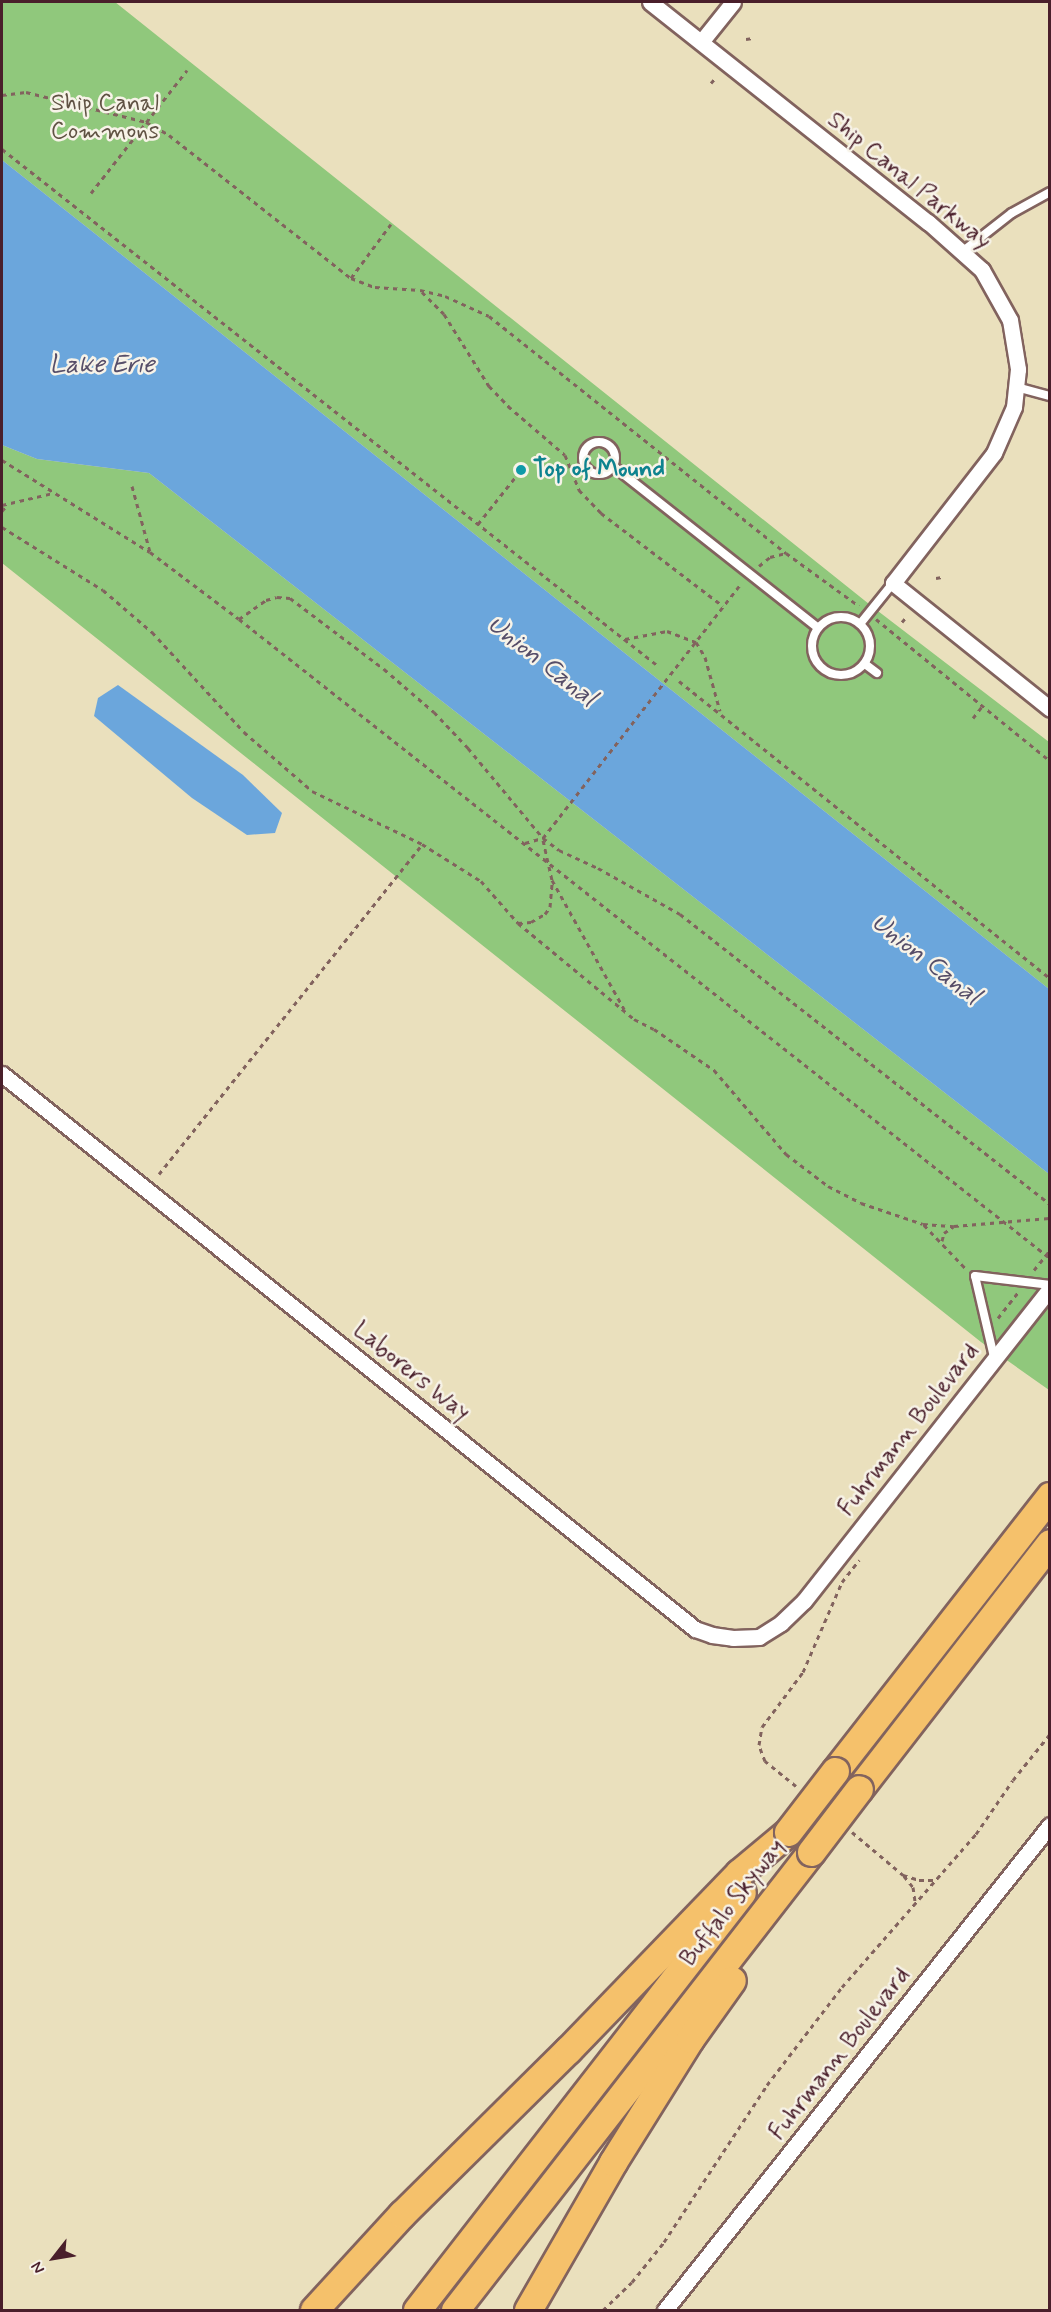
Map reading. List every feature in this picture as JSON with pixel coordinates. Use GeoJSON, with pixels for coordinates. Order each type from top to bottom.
{"type":"FeatureCollection","features":[{"type":"Feature","properties":{"kind":"highway","name":"Buffalo Skyway"},"geometry":{"type":"LineString","coordinates":[[417,2310],[1050,1496]]}},
{"type":"Feature","properties":{"kind":"highway","name":"Buffalo Skyway"},"geometry":{"type":"LineString","coordinates":[[455,2310],[1050,1543]]}},
{"type":"Feature","properties":{"kind":"highway"},"geometry":{"type":"LineString","coordinates":[[314,2310],[410,2206],[568,2050],[739,1874],[788,1832]]}},
{"type":"Feature","properties":{"kind":"highway"},"geometry":{"type":"LineString","coordinates":[[528,2310],[613,2162],[690,2039],[752,1952],[811,1852]]}},
{"type":"Feature","properties":{"kind":"street","name":"Ship Canal Parkway"},"geometry":{"type":"LineString","coordinates":[[650,2],[962,252],[982,270],[1010,320],[1018,369],[1014,407],[994,453],[893,583]]}},
{"type":"Feature","properties":{"kind":"street"},"geometry":{"type":"LineString","coordinates":[[701,42],[734,2]]}},
{"type":"Feature","properties":{"kind":"street"},"geometry":{"type":"LineString","coordinates":[[893,583],[1050,709]]}},
{"type":"Feature","properties":{"kind":"street","name":"Laborers Way"},"geometry":{"type":"LineString","coordinates":[[2,1074],[695,1629],[733,1638],[759,1637],[781,1623],[804,1601]]}},
{"type":"Feature","properties":{"kind":"street","name":"Fuhrmann Boulevard"},"geometry":{"type":"LineString","coordinates":[[804,1601],[1050,1286]]}},
{"type":"Feature","properties":{"kind":"street","name":"Fuhrmann Boulevard"},"geometry":{"type":"LineString","coordinates":[[665,2310],[1050,1825]]}},
{"type":"Feature","properties":{"kind":"lane"},"geometry":{"type":"LineString","coordinates":[[962,252],[1011,213],[1050,192]]}},
{"type":"Feature","properties":{"kind":"lane"},"geometry":{"type":"LineString","coordinates":[[1016,387],[1050,396]]}},
{"type":"Feature","properties":{"kind":"lane"},"geometry":{"type":"LineString","coordinates":[[600,442],[610,446],[615,455],[613,466],[605,473],[591,471],[584,458],[587,449],[600,442]]}},
{"type":"Feature","properties":{"kind":"lane"},"geometry":{"type":"LineString","coordinates":[[613,466],[818,628]]}},
{"type":"Feature","properties":{"kind":"lane"},"geometry":{"type":"LineString","coordinates":[[860,624],[893,583]]}},
{"type":"Feature","properties":{"kind":"lane"},"geometry":{"type":"LineString","coordinates":[[843,617],[860,624],[870,638],[869,656],[865,664],[850,675],[832,674],[824,670],[813,655],[812,645],[818,628],[834,618],[843,617]]}},
{"type":"Feature","properties":{"kind":"lane"},"geometry":{"type":"LineString","coordinates":[[865,664],[877,673]]}},
{"type":"Feature","properties":{"kind":"lane"},"geometry":{"type":"LineString","coordinates":[[994,1359],[975,1276],[1050,1286]]}},
{"type":"Feature","properties":{"kind":"path"},"geometry":{"type":"LineString","coordinates":[[746,39],[753,38]]}},
{"type":"Feature","properties":{"kind":"path"},"geometry":{"type":"LineString","coordinates":[[91,193],[187,70]]}},
{"type":"Feature","properties":{"kind":"path"},"geometry":{"type":"LineString","coordinates":[[711,83],[717,76]]}},
{"type":"Feature","properties":{"kind":"path"},"geometry":{"type":"LineString","coordinates":[[2,94],[26,92],[146,122],[169,135],[351,278],[375,287],[445,296],[489,316],[786,553],[868,613],[1050,760]]}},
{"type":"Feature","properties":{"kind":"path"},"geometry":{"type":"LineString","coordinates":[[2,149],[657,665]]}},
{"type":"Feature","properties":{"kind":"path"},"geometry":{"type":"LineString","coordinates":[[351,278],[391,224]]}},
{"type":"Feature","properties":{"kind":"path"},"geometry":{"type":"LineString","coordinates":[[420,291],[444,314],[495,392],[565,455],[579,490],[601,513],[723,606]]}},
{"type":"Feature","properties":{"kind":"path"},"geometry":{"type":"LineString","coordinates":[[2,460],[150,552],[239,619],[1050,1258]]}},
{"type":"Feature","properties":{"kind":"path"},"geometry":{"type":"LineString","coordinates":[[478,524],[521,470]]}},
{"type":"Feature","properties":{"kind":"path"},"geometry":{"type":"LineString","coordinates":[[132,486],[150,552]]}},
{"type":"Feature","properties":{"kind":"path"},"geometry":{"type":"LineString","coordinates":[[2,505],[53,493]]}},
{"type":"Feature","properties":{"kind":"path"},"geometry":{"type":"LineString","coordinates":[[2,511],[6,505]]}},
{"type":"Feature","properties":{"kind":"path"},"geometry":{"type":"LineString","coordinates":[[2,526],[103,590],[152,632],[244,732],[312,791],[422,844],[481,881],[518,923],[626,1012],[688,1050],[714,1070],[786,1154],[828,1186],[861,1203],[922,1224],[954,1226],[1050,1218]]}},
{"type":"Feature","properties":{"kind":"path"},"geometry":{"type":"LineString","coordinates":[[524,843],[543,838],[723,606],[750,575],[770,557],[786,553]]}},
{"type":"Feature","properties":{"kind":"path"},"geometry":{"type":"LineString","coordinates":[[936,578],[942,578]]}},
{"type":"Feature","properties":{"kind":"path"},"geometry":{"type":"LineString","coordinates":[[239,619],[266,600],[277,597],[290,598],[434,712],[543,838],[559,850],[598,868],[680,914],[1050,1204]]}},
{"type":"Feature","properties":{"kind":"path"},"geometry":{"type":"LineString","coordinates":[[902,622],[906,616]]}},
{"type":"Feature","properties":{"kind":"path"},"geometry":{"type":"LineString","coordinates":[[625,639],[667,631],[696,642],[705,657],[720,713]]}},
{"type":"Feature","properties":{"kind":"path"},"geometry":{"type":"LineString","coordinates":[[679,681],[1050,978]]}},
{"type":"Feature","properties":{"kind":"path"},"geometry":{"type":"LineString","coordinates":[[973,718],[984,705]]}},
{"type":"Feature","properties":{"kind":"path"},"geometry":{"type":"LineString","coordinates":[[543,838],[552,880],[626,1012]]}},
{"type":"Feature","properties":{"kind":"path"},"geometry":{"type":"LineString","coordinates":[[159,1174],[422,844]]}},
{"type":"Feature","properties":{"kind":"path"},"geometry":{"type":"LineString","coordinates":[[518,923],[531,922],[545,914],[550,907],[552,880]]}},
{"type":"Feature","properties":{"kind":"path"},"geometry":{"type":"LineString","coordinates":[[922,1224],[942,1241],[968,1270]]}},
{"type":"Feature","properties":{"kind":"path"},"geometry":{"type":"LineString","coordinates":[[942,1241],[944,1233],[954,1226]]}},
{"type":"Feature","properties":{"kind":"path"},"geometry":{"type":"LineString","coordinates":[[802,1792],[765,1761],[759,1745],[762,1727],[803,1672],[842,1582],[863,1554]]}},
{"type":"Feature","properties":{"kind":"path"},"geometry":{"type":"LineString","coordinates":[[603,2310],[633,2282],[664,2242],[767,2085],[842,1987],[976,1834],[1013,1780],[1050,1734]]}},
{"type":"Feature","properties":{"kind":"path"},"geometry":{"type":"LineString","coordinates":[[848,1830],[903,1875],[913,1887],[915,1901]]}},
{"type":"Feature","properties":{"kind":"path"},"geometry":{"type":"LineString","coordinates":[[903,1875],[919,1880],[934,1880]]}},
{"type":"Feature","properties":{"kind":"green space","name":"Ship Canal Commons"},"geometry":{"type":"Polygon","coordinates":[[[2,2],[115,2],[874,608],[1049,742],[1049,989],[2,160],[2,2]]]}},
{"type":"Feature","properties":{"kind":"green space"},"geometry":{"type":"Polygon","coordinates":[[[2,445],[37,459],[149,473],[1049,1174],[1049,1390],[981,1342],[2,563],[2,445]]]}},
{"type":"Feature","properties":{"kind":"water","name":"Lake Erie"},"geometry":{"type":"Polygon","coordinates":[[[2,160],[1049,989],[1049,1174],[149,473],[37,459],[2,445],[2,160]]]}},
{"type":"Feature","properties":{"kind":"water"},"geometry":{"type":"Polygon","coordinates":[[[118,685],[243,775],[282,813],[275,833],[247,835],[192,798],[94,716],[98,698],[118,685]]]}},
{"type":"Feature","properties":{"kind":"place","name":"Top of Mound"},"geometry":{"type":"Point","coordinates":[521,470]}},
{"type":"Feature","properties":{"kind":"water label","name":"Union Canal"},"geometry":{"type":"Point","coordinates":[541,662]}},
{"type":"Feature","properties":{"kind":"water label","name":"Union Canal"},"geometry":{"type":"Point","coordinates":[925,960]}}]}
